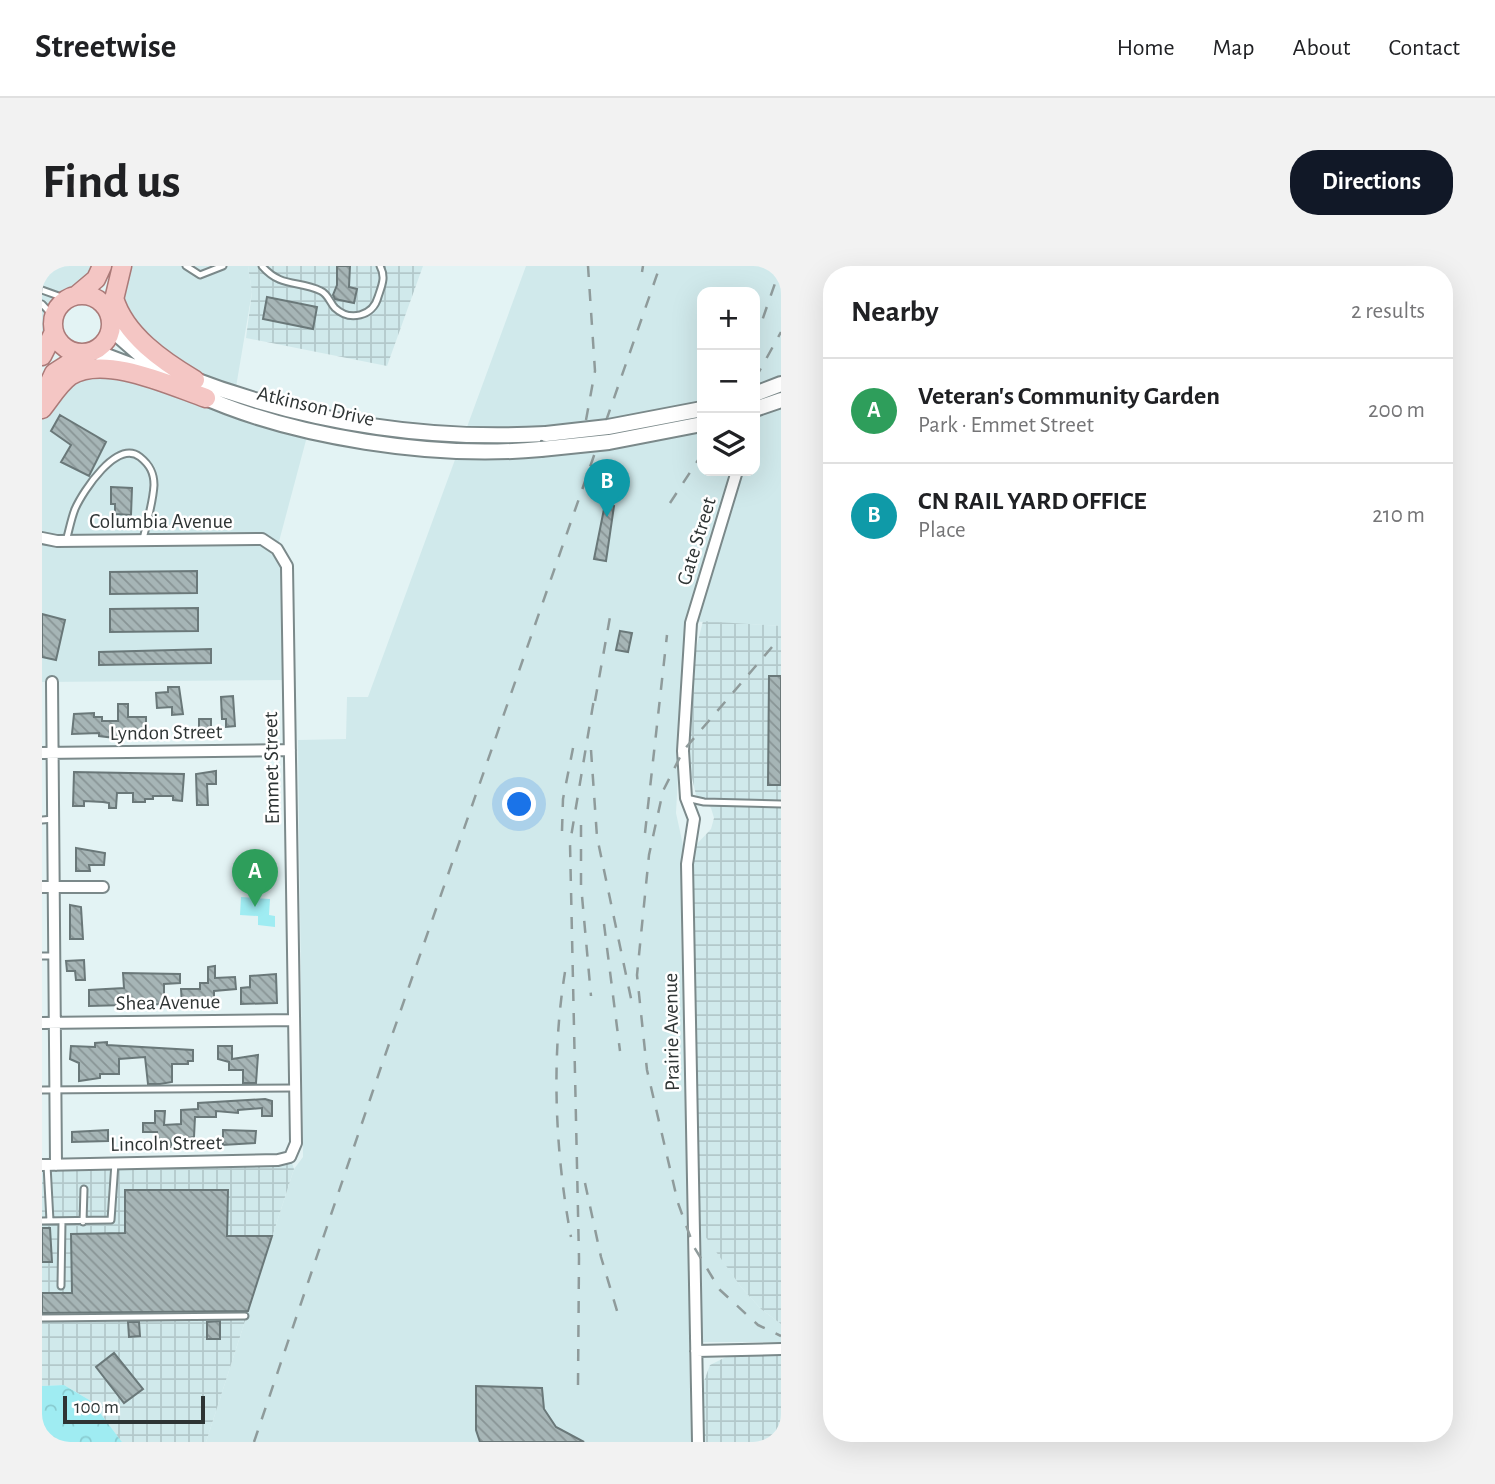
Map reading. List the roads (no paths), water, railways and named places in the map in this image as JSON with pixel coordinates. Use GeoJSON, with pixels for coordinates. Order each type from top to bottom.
{"type":"FeatureCollection","features":[{"type":"Feature","properties":{"kind":"main road"},"geometry":{"type":"LineString","coordinates":[[42,356],[50,318],[96,279],[102,266]]}},
{"type":"Feature","properties":{"kind":"main road"},"geometry":{"type":"LineString","coordinates":[[42,400],[54,373],[105,342],[122,266]]}},
{"type":"Feature","properties":{"kind":"main road"},"geometry":{"type":"LineString","coordinates":[[72,297],[97,299],[111,313],[124,319],[152,351],[195,380]]}},
{"type":"Feature","properties":{"kind":"main road"},"geometry":{"type":"LineString","coordinates":[[50,318],[66,348],[89,352]]}},
{"type":"Feature","properties":{"kind":"main road"},"geometry":{"type":"LineString","coordinates":[[42,409],[65,381],[92,368],[120,370],[206,398]]}},
{"type":"Feature","properties":{"kind":"street","name":"Atkinson Drive"},"geometry":{"type":"LineString","coordinates":[[111,313],[144,357],[195,380],[340,423],[443,436],[543,442]]}},
{"type":"Feature","properties":{"kind":"street","name":"Atkinson Drive"},"geometry":{"type":"LineString","coordinates":[[89,352],[138,367],[206,398],[282,423],[374,442],[446,450],[543,442]]}},
{"type":"Feature","properties":{"kind":"street"},"geometry":{"type":"LineString","coordinates":[[760,392],[781,384]]}},
{"type":"Feature","properties":{"kind":"street"},"geometry":{"type":"LineString","coordinates":[[760,408],[781,400]]}},
{"type":"Feature","properties":{"kind":"street"},"geometry":{"type":"LineString","coordinates":[[543,442],[697,411]]}},
{"type":"Feature","properties":{"kind":"street"},"geometry":{"type":"LineString","coordinates":[[543,442],[609,442],[697,425]]}},
{"type":"Feature","properties":{"kind":"street","name":"Gate Street"},"geometry":{"type":"LineString","coordinates":[[691,623],[735,476]]}},
{"type":"Feature","properties":{"kind":"street","name":"Columbia Avenue"},"geometry":{"type":"LineString","coordinates":[[42,538],[66,541],[262,539],[277,549]]}},
{"type":"Feature","properties":{"kind":"street","name":"Emmet Street"},"geometry":{"type":"LineString","coordinates":[[277,549],[287,566],[296,1143],[290,1157]]}},
{"type":"Feature","properties":{"kind":"street","name":"Prairie Avenue"},"geometry":{"type":"LineString","coordinates":[[691,623],[683,751],[686,798],[694,819],[687,864],[698,1442]]}},
{"type":"Feature","properties":{"kind":"street"},"geometry":{"type":"LineString","coordinates":[[47,682],[55,736],[47,753],[54,819],[56,887],[56,1090],[49,1165]]}},
{"type":"Feature","properties":{"kind":"street","name":"Lyndon Street"},"geometry":{"type":"LineString","coordinates":[[47,753],[290,750]]}},
{"type":"Feature","properties":{"kind":"street"},"geometry":{"type":"LineString","coordinates":[[42,887],[103,887]]}},
{"type":"Feature","properties":{"kind":"street","name":"Shea Avenue"},"geometry":{"type":"LineString","coordinates":[[42,1023],[294,1020]]}},
{"type":"Feature","properties":{"kind":"street","name":"Lincoln Street"},"geometry":{"type":"LineString","coordinates":[[49,1165],[278,1160],[290,1157]]}},
{"type":"Feature","properties":{"kind":"street"},"geometry":{"type":"LineString","coordinates":[[696,1351],[781,1349]]}},
{"type":"Feature","properties":{"kind":"lane"},"geometry":{"type":"LineString","coordinates":[[186,266],[200,275],[223,266]]}},
{"type":"Feature","properties":{"kind":"lane"},"geometry":{"type":"LineString","coordinates":[[262,266],[276,280],[322,291],[340,312],[365,315],[376,305],[384,277],[380,266]]}},
{"type":"Feature","properties":{"kind":"lane"},"geometry":{"type":"LineString","coordinates":[[42,290],[72,297]]}},
{"type":"Feature","properties":{"kind":"lane"},"geometry":{"type":"LineString","coordinates":[[66,541],[75,509],[91,482],[110,461],[126,453],[138,455],[151,467],[154,484],[143,540]]}},
{"type":"Feature","properties":{"kind":"lane"},"geometry":{"type":"LineString","coordinates":[[686,798],[704,802],[781,804]]}},
{"type":"Feature","properties":{"kind":"lane"},"geometry":{"type":"LineString","coordinates":[[42,820],[54,819]]}},
{"type":"Feature","properties":{"kind":"lane"},"geometry":{"type":"LineString","coordinates":[[42,956],[55,956]]}},
{"type":"Feature","properties":{"kind":"lane"},"geometry":{"type":"LineString","coordinates":[[42,1090],[294,1088]]}},
{"type":"Feature","properties":{"kind":"lane"},"geometry":{"type":"LineString","coordinates":[[42,1221],[108,1222],[113,1218],[115,1163]]}},
{"type":"Feature","properties":{"kind":"lane"},"geometry":{"type":"LineString","coordinates":[[49,1165],[50,1221]]}},
{"type":"Feature","properties":{"kind":"lane"},"geometry":{"type":"LineString","coordinates":[[83,1222],[84,1189]]}},
{"type":"Feature","properties":{"kind":"lane"},"geometry":{"type":"LineString","coordinates":[[61,1286],[62,1221]]}},
{"type":"Feature","properties":{"kind":"lane"},"geometry":{"type":"LineString","coordinates":[[42,1318],[244,1316]]}},
{"type":"Feature","properties":{"kind":"railway"},"geometry":{"type":"LineString","coordinates":[[586,420],[595,371],[588,266]]}},
{"type":"Feature","properties":{"kind":"railway"},"geometry":{"type":"LineString","coordinates":[[642,272],[643,266]]}},
{"type":"Feature","properties":{"kind":"railway"},"geometry":{"type":"LineString","coordinates":[[254,1442],[381,1067],[660,266]]}},
{"type":"Feature","properties":{"kind":"railway"},"geometry":{"type":"LineString","coordinates":[[760,327],[781,266]]}},
{"type":"Feature","properties":{"kind":"railway"},"geometry":{"type":"LineString","coordinates":[[760,370],[781,332]]}},
{"type":"Feature","properties":{"kind":"railway"},"geometry":{"type":"LineString","coordinates":[[670,503],[697,462]]}},
{"type":"Feature","properties":{"kind":"railway"},"geometry":{"type":"LineString","coordinates":[[595,701],[610,617]]}},
{"type":"Feature","properties":{"kind":"railway"},"geometry":{"type":"LineString","coordinates":[[645,833],[667,635]]}},
{"type":"Feature","properties":{"kind":"railway"},"geometry":{"type":"LineString","coordinates":[[772,647],[683,751],[663,791],[649,855],[637,975],[647,1070],[678,1203],[694,1247],[720,1290],[758,1325],[781,1336]]}},
{"type":"Feature","properties":{"kind":"railway"},"geometry":{"type":"LineString","coordinates":[[578,1385],[579,1258],[570,843],[595,693]]}},
{"type":"Feature","properties":{"kind":"railway"},"geometry":{"type":"LineString","coordinates":[[562,831],[563,799],[575,738]]}},
{"type":"Feature","properties":{"kind":"railway"},"geometry":{"type":"LineString","coordinates":[[591,750],[597,837],[633,1008]]}},
{"type":"Feature","properties":{"kind":"railway"},"geometry":{"type":"LineString","coordinates":[[581,825],[581,885],[591,996]]}},
{"type":"Feature","properties":{"kind":"railway"},"geometry":{"type":"LineString","coordinates":[[604,924],[620,1051]]}},
{"type":"Feature","properties":{"kind":"railway"},"geometry":{"type":"LineString","coordinates":[[565,972],[558,1038],[557,1105],[561,1172],[571,1237]]}},
{"type":"Feature","properties":{"kind":"railway"},"geometry":{"type":"LineString","coordinates":[[585,1183],[601,1257],[620,1321]]}},
{"type":"Feature","properties":{"kind":"place","name":"CN RAIL YARD OFFICE"},"geometry":{"type":"Point","coordinates":[607,517]}},
{"type":"Feature","properties":{"kind":"place","name":"Veteran's Community Garden"},"geometry":{"type":"Point","coordinates":[255,907]}}]}
